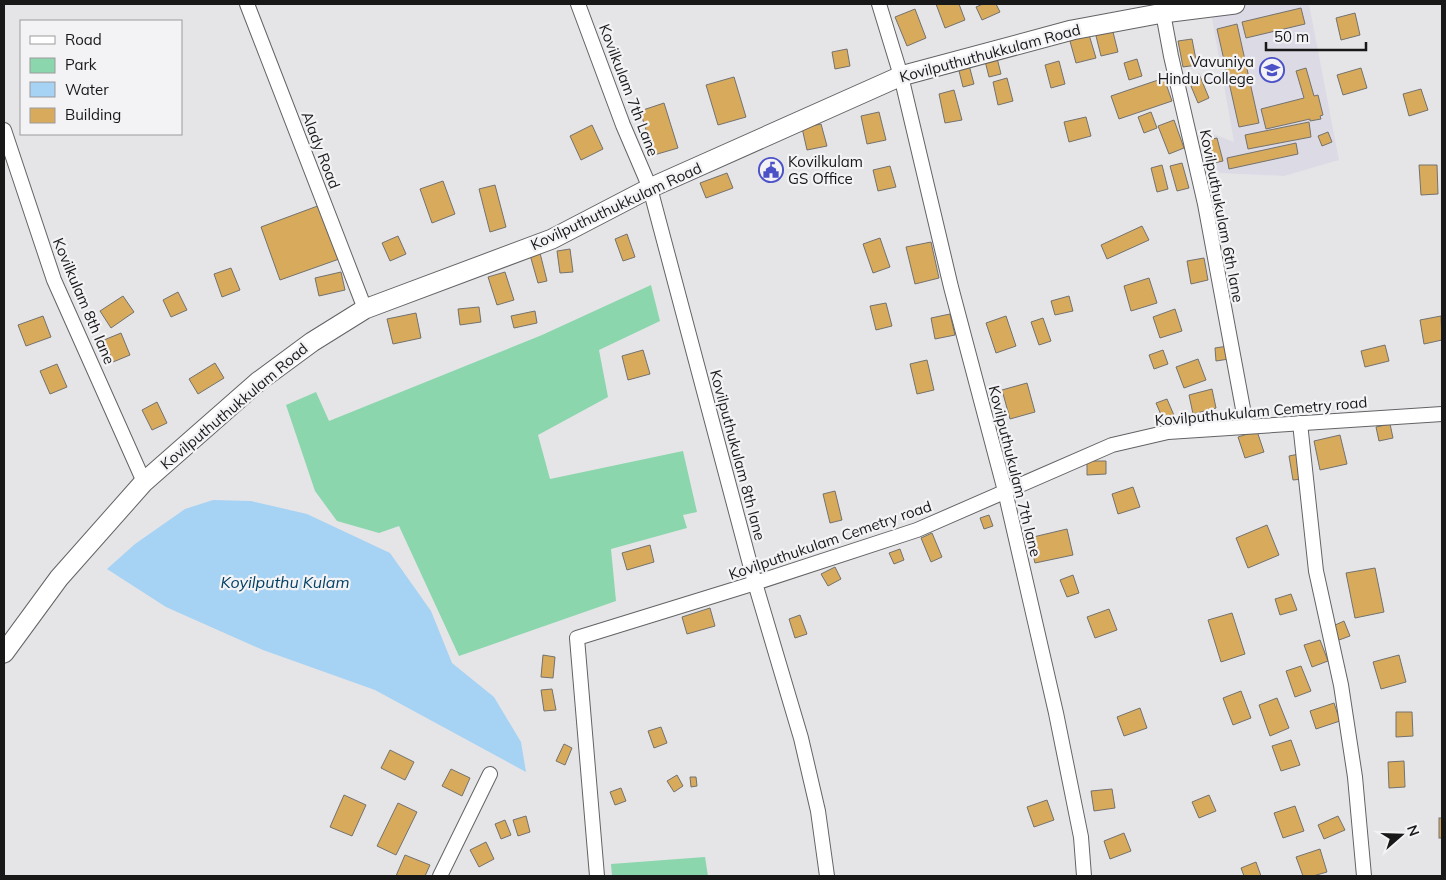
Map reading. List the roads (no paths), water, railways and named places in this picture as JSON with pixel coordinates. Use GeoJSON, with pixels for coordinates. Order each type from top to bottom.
{"type":"FeatureCollection","features":[{"type":"Feature","properties":{"kind":"street","name":"Alady Road"},"geometry":{"type":"LineString","coordinates":[[248,4],[365,309]]}},
{"type":"Feature","properties":{"kind":"street","name":"Kovilkulam 7th Lane"},"geometry":{"type":"LineString","coordinates":[[578,4],[623,125],[650,188]]}},
{"type":"Feature","properties":{"kind":"street","name":"Kovilputhukulam 7th lane"},"geometry":{"type":"LineString","coordinates":[[880,4],[901,76],[951,287],[1004,491],[1056,713],[1081,838],[1084,876]]}},
{"type":"Feature","properties":{"kind":"street","name":"Kovilputhuthukkulam Road"},"geometry":{"type":"LineString","coordinates":[[4,653],[59,578],[144,482],[259,381],[312,342],[365,309],[552,239],[650,188],[901,76],[1072,30],[1163,8],[1235,4]]}},
{"type":"Feature","properties":{"kind":"street","name":"Kovilputhukulam 6th lane"},"geometry":{"type":"LineString","coordinates":[[1163,8],[1171,56],[1205,204],[1246,426]]}},
{"type":"Feature","properties":{"kind":"street","name":"Kovilkulam 8th lane"},"geometry":{"type":"LineString","coordinates":[[4,130],[54,280],[144,482]]}},
{"type":"Feature","properties":{"kind":"street","name":"Kovilputhukulam 8th lane"},"geometry":{"type":"LineString","coordinates":[[650,188],[755,583],[802,738],[818,811],[827,876]]}},
{"type":"Feature","properties":{"kind":"street","name":"Kovilputhukulam Cemetry road"},"geometry":{"type":"LineString","coordinates":[[597,876],[577,638],[917,530],[1112,445],[1168,432],[1442,414]]}},
{"type":"Feature","properties":{"kind":"street"},"geometry":{"type":"LineString","coordinates":[[1300,423],[1316,571],[1341,686],[1355,778],[1364,876]]}},
{"type":"Feature","properties":{"kind":"street"},"geometry":{"type":"LineString","coordinates":[[440,876],[490,774]]}},
{"type":"Feature","properties":{"kind":"water","name":"Koyilputhu Kulam"},"geometry":{"type":"Polygon","coordinates":[[[213,500],[251,501],[307,514],[390,553],[431,611],[452,663],[494,697],[521,742],[526,772],[375,690],[263,650],[166,607],[107,569],[135,544],[185,509],[213,500]]]}},
{"type":"Feature","properties":{"kind":"place","name":"Vavuniya Hindu College"},"geometry":{"type":"Point","coordinates":[1272,70]}},
{"type":"Feature","properties":{"kind":"place","name":"Kovilkulam GS Office"},"geometry":{"type":"Point","coordinates":[771,170]}}]}
